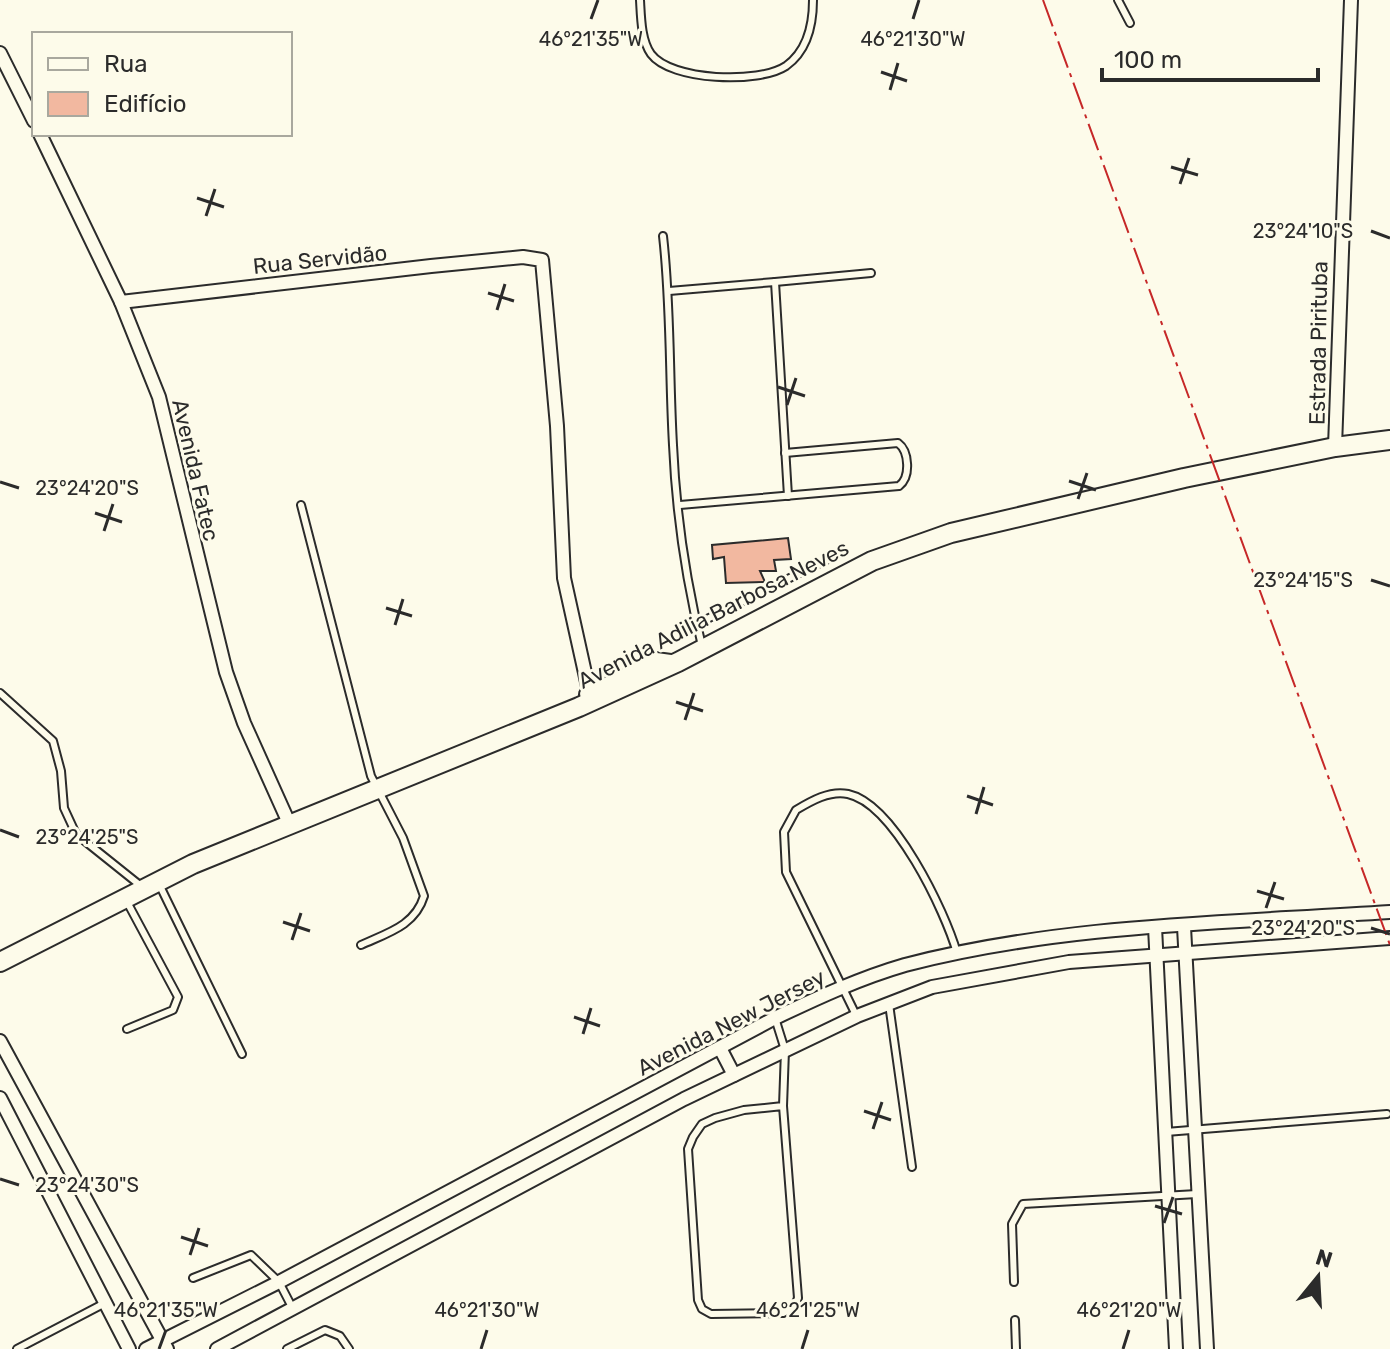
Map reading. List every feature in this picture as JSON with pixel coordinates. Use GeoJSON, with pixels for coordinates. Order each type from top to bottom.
{"type":"FeatureCollection","features":[{"type":"Feature","properties":{"kind":"street","name":"Estrada Pirituba"},"geometry":{"type":"LineString","coordinates":[[1335,447],[1351,0]]}},
{"type":"Feature","properties":{"kind":"street"},"geometry":{"type":"LineString","coordinates":[[0,53],[32,117]]}},
{"type":"Feature","properties":{"kind":"street","name":"Avenida Fatec"},"geometry":{"type":"LineString","coordinates":[[41,136],[121,302],[159,397],[226,672],[244,723],[289,823]]}},
{"type":"Feature","properties":{"kind":"street","name":"Rua Servidão"},"geometry":{"type":"LineString","coordinates":[[121,302],[537,257],[545,266],[564,578],[589,691]]}},
{"type":"Feature","properties":{"kind":"street","name":"Avenida Adilia Barbosa Neves"},"geometry":{"type":"LineString","coordinates":[[0,962],[151,884],[289,823],[579,707],[678,662],[872,561],[951,533],[1184,478],[1335,447],[1390,440]]}},
{"type":"Feature","properties":{"kind":"street"},"geometry":{"type":"LineString","coordinates":[[579,707],[589,691],[656,659],[678,662]]}},
{"type":"Feature","properties":{"kind":"street","name":"Avenida New Jersey"},"geometry":{"type":"LineString","coordinates":[[146,1349],[165,1345],[775,1018],[842,987],[902,966],[975,949],[1155,927],[1390,912]]}},
{"type":"Feature","properties":{"kind":"street"},"geometry":{"type":"LineString","coordinates":[[1155,927],[1176,1349]]}},
{"type":"Feature","properties":{"kind":"street"},"geometry":{"type":"LineString","coordinates":[[1184,927],[1207,1349]]}},
{"type":"Feature","properties":{"kind":"street"},"geometry":{"type":"LineString","coordinates":[[217,1349],[684,1099],[857,1016],[932,987],[982,976],[1156,952],[1390,938]]}},
{"type":"Feature","properties":{"kind":"street"},"geometry":{"type":"LineString","coordinates":[[975,949],[982,976]]}},
{"type":"Feature","properties":{"kind":"street"},"geometry":{"type":"LineString","coordinates":[[0,1041],[165,1345]]}},
{"type":"Feature","properties":{"kind":"street"},"geometry":{"type":"LineString","coordinates":[[720,1048],[734,1075]]}},
{"type":"Feature","properties":{"kind":"street"},"geometry":{"type":"LineString","coordinates":[[672,1074],[684,1099]]}},
{"type":"Feature","properties":{"kind":"street"},"geometry":{"type":"LineString","coordinates":[[0,1098],[129,1349]]}},
{"type":"Feature","properties":{"kind":"street"},"geometry":{"type":"LineString","coordinates":[[15,1125],[40,1113]]}},
{"type":"Feature","properties":{"kind":"lane"},"geometry":{"type":"LineString","coordinates":[[640,0],[649,51],[660,63],[684,73],[717,77],[768,73],[785,67],[799,53],[809,34],[813,0]]}},
{"type":"Feature","properties":{"kind":"lane"},"geometry":{"type":"LineString","coordinates":[[1118,0],[1130,23]]}},
{"type":"Feature","properties":{"kind":"lane"},"geometry":{"type":"LineString","coordinates":[[663,236],[669,291],[673,447],[703,649]]}},
{"type":"Feature","properties":{"kind":"lane"},"geometry":{"type":"LineString","coordinates":[[669,291],[871,273]]}},
{"type":"Feature","properties":{"kind":"lane"},"geometry":{"type":"LineString","coordinates":[[775,282],[788,496]]}},
{"type":"Feature","properties":{"kind":"lane"},"geometry":{"type":"LineString","coordinates":[[680,505],[899,486],[907,472],[902,445],[898,443],[785,453]]}},
{"type":"Feature","properties":{"kind":"lane"},"geometry":{"type":"LineString","coordinates":[[301,505],[375,788],[387,802],[421,881],[424,896],[415,916],[402,926],[361,945]]}},
{"type":"Feature","properties":{"kind":"lane"},"geometry":{"type":"LineString","coordinates":[[697,624],[828,559]]}},
{"type":"Feature","properties":{"kind":"lane"},"geometry":{"type":"LineString","coordinates":[[0,693],[53,741],[61,771],[64,808],[76,834],[151,884],[242,1054]]}},
{"type":"Feature","properties":{"kind":"lane"},"geometry":{"type":"LineString","coordinates":[[857,1016],[791,885],[783,858],[784,832],[790,816],[829,794],[845,793],[866,801],[890,825],[937,903],[957,953]]}},
{"type":"Feature","properties":{"kind":"lane"},"geometry":{"type":"LineString","coordinates":[[125,897],[178,997],[173,1010],[127,1029]]}},
{"type":"Feature","properties":{"kind":"lane"},"geometry":{"type":"LineString","coordinates":[[889,1004],[912,1167]]}},
{"type":"Feature","properties":{"kind":"lane"},"geometry":{"type":"LineString","coordinates":[[775,1018],[785,1050],[783,1106],[798,1298],[794,1307],[783,1313],[711,1314],[702,1309],[698,1300],[688,1149],[702,1124],[744,1110],[783,1106]]}},
{"type":"Feature","properties":{"kind":"lane"},"geometry":{"type":"LineString","coordinates":[[1166,1132],[1387,1114]]}},
{"type":"Feature","properties":{"kind":"lane"},"geometry":{"type":"LineString","coordinates":[[1014,1282],[1012,1224],[1023,1204],[1197,1194]]}},
{"type":"Feature","properties":{"kind":"lane"},"geometry":{"type":"LineString","coordinates":[[193,1278],[251,1255],[279,1282],[293,1309]]}},
{"type":"Feature","properties":{"kind":"lane"},"geometry":{"type":"LineString","coordinates":[[17,1349],[105,1303]]}},
{"type":"Feature","properties":{"kind":"lane"},"geometry":{"type":"LineString","coordinates":[[1015,1320],[1016,1349]]}},
{"type":"Feature","properties":{"kind":"lane"},"geometry":{"type":"LineString","coordinates":[[287,1349],[325,1330],[340,1336],[349,1349]]}},
{"type":"Feature","properties":{"kind":"building"},"geometry":{"type":"Polygon","coordinates":[[[788,538],[791,559],[774,560],[776,571],[760,571],[765,582],[726,583],[724,557],[713,559],[712,545],[788,538]]]}},
{"type":"Feature","properties":{"kind":"power"},"geometry":{"type":"LineString","coordinates":[[1043,0],[1390,945]]}}]}
